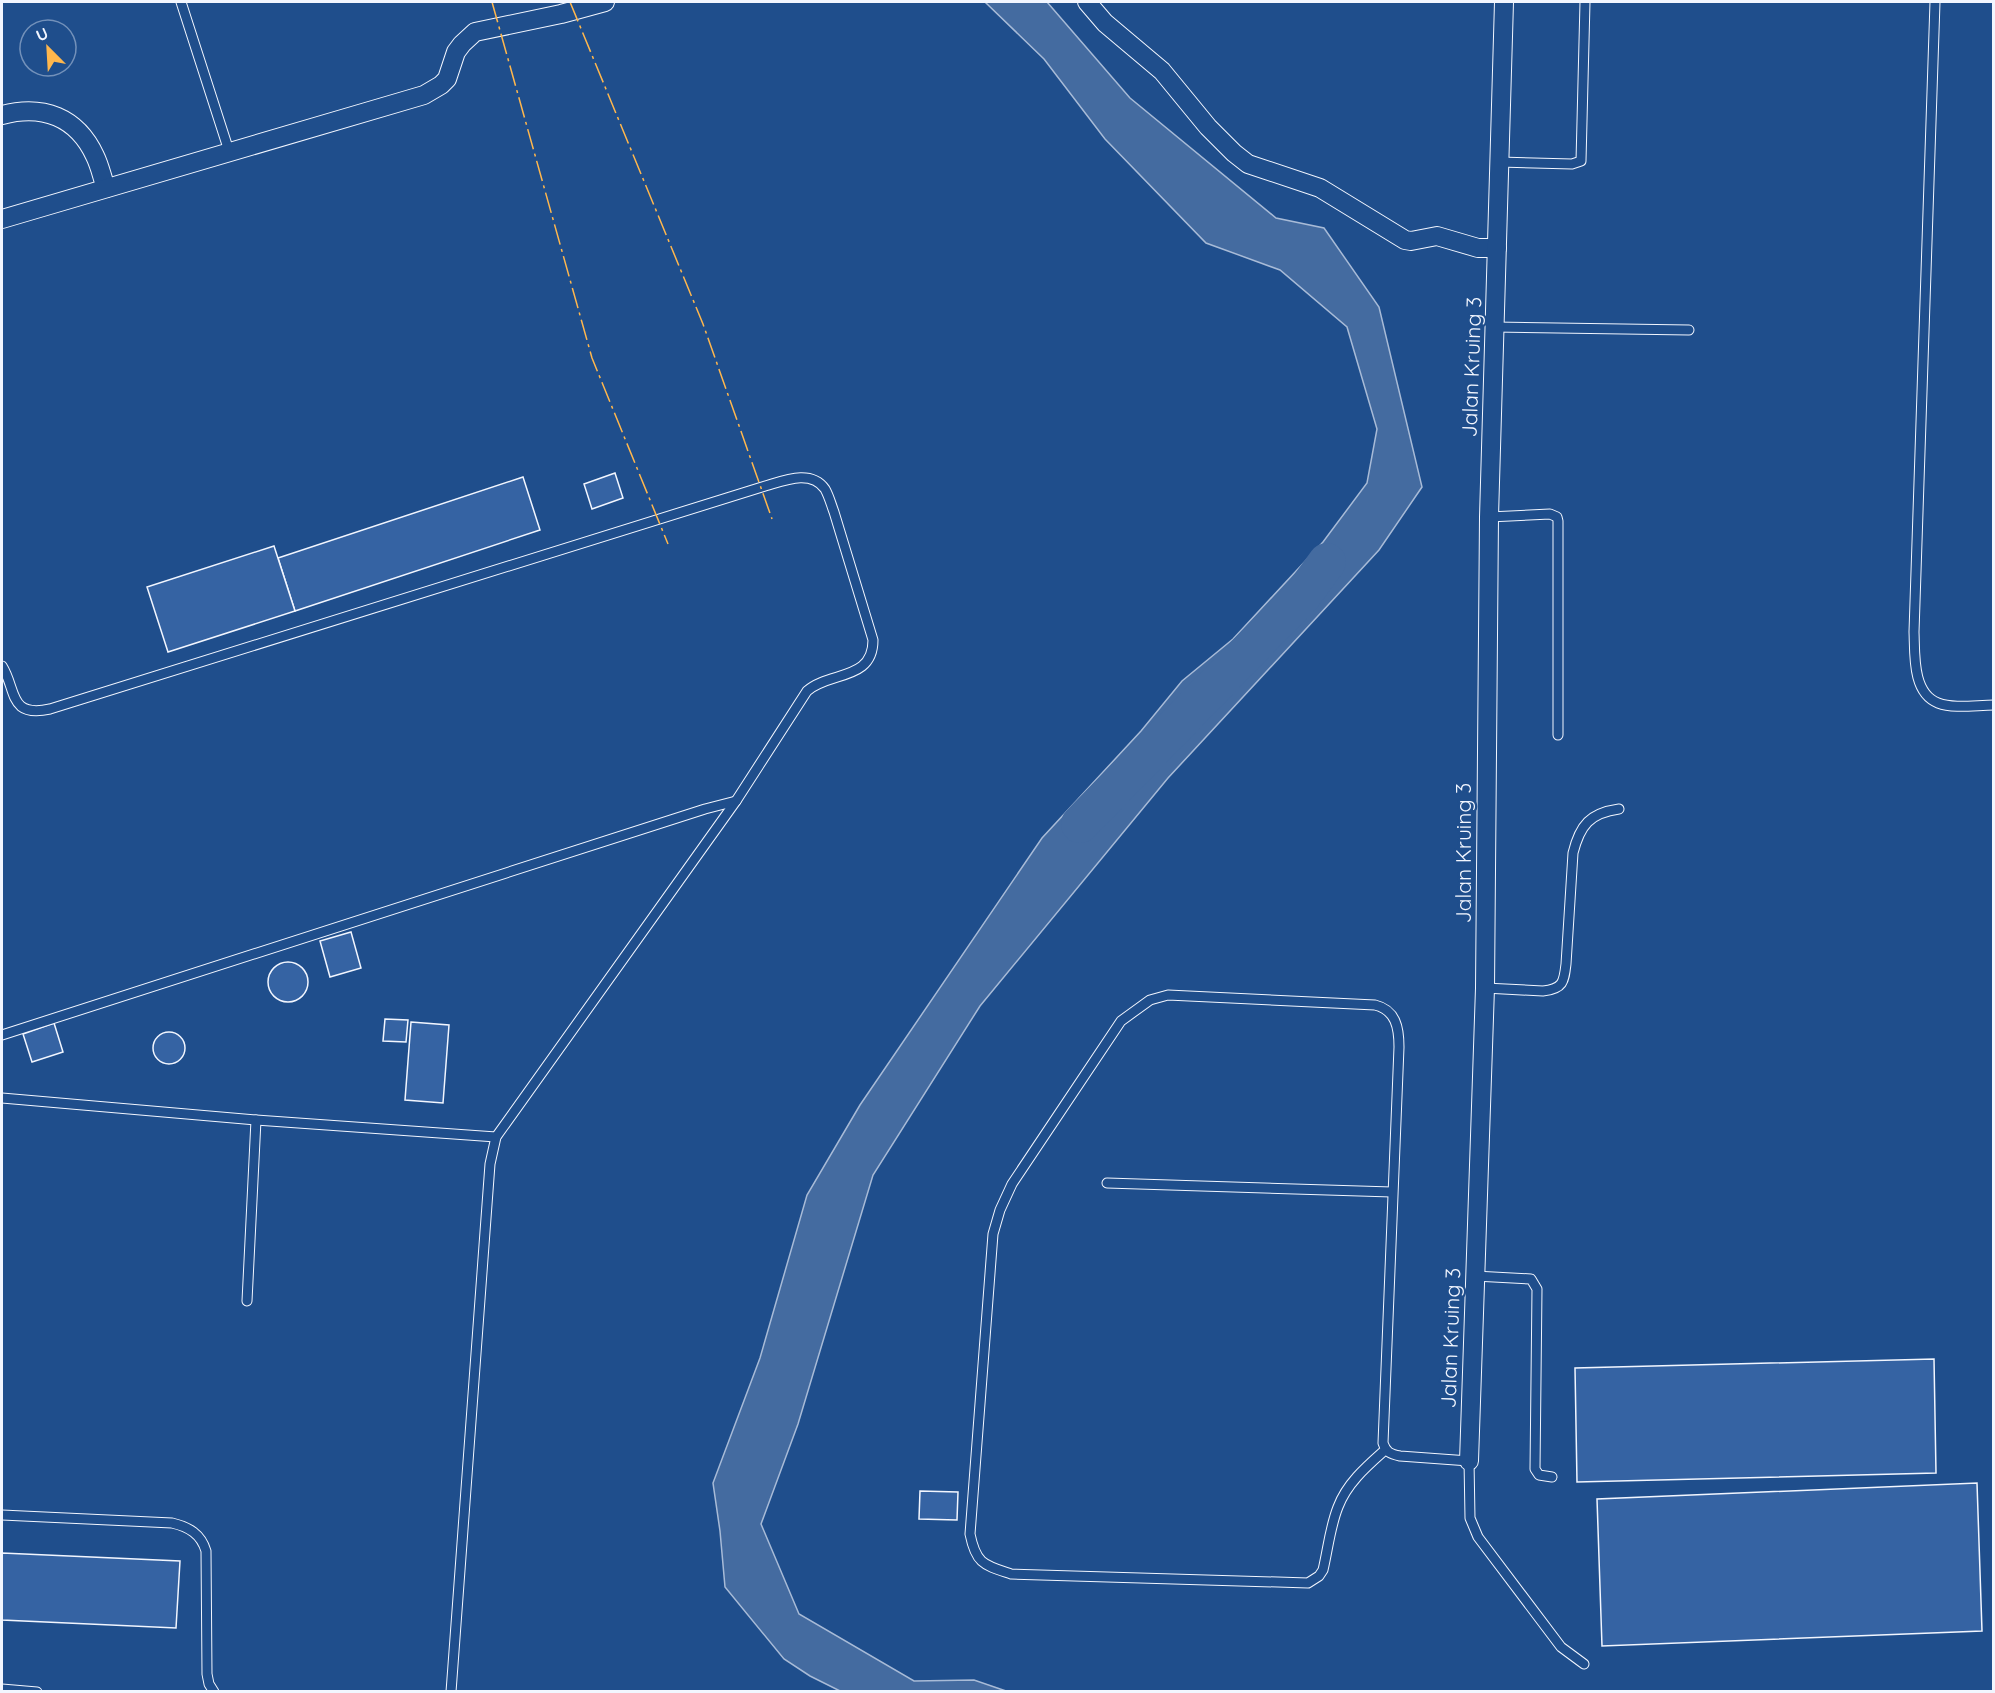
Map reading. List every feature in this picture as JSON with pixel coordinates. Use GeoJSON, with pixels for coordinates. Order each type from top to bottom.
{"type":"FeatureCollection","features":[{"type":"Feature","properties":{"kind":"street"},"geometry":{"type":"LineString","coordinates":[[2,219],[424,94],[447,79],[456,52],[476,32],[605,2]]}},
{"type":"Feature","properties":{"kind":"street"},"geometry":{"type":"LineString","coordinates":[[1087,2],[1105,23],[1162,71],[1208,127],[1248,164],[1320,188],[1405,240],[1437,236],[1478,248],[1497,248]]}},
{"type":"Feature","properties":{"kind":"street","name":"Jalan Kruing 3"},"geometry":{"type":"LineString","coordinates":[[1469,1461],[1485,988],[1489,517],[1504,2]]}},
{"type":"Feature","properties":{"kind":"street"},"geometry":{"type":"LineString","coordinates":[[2,115],[23,111],[47,112],[70,124],[83,137],[95,156],[106,188]]}},
{"type":"Feature","properties":{"kind":"lane"},"geometry":{"type":"LineString","coordinates":[[182,2],[229,151]]}},
{"type":"Feature","properties":{"kind":"lane"},"geometry":{"type":"LineString","coordinates":[[1499,162],[1572,164],[1581,161],[1585,2]]}},
{"type":"Feature","properties":{"kind":"lane"},"geometry":{"type":"LineString","coordinates":[[1935,2],[1914,632],[1916,662],[1921,687],[1936,703],[1994,705]]}},
{"type":"Feature","properties":{"kind":"lane"},"geometry":{"type":"LineString","coordinates":[[1494,327],[1689,330]]}},
{"type":"Feature","properties":{"kind":"lane"},"geometry":{"type":"LineString","coordinates":[[2,666],[13,697],[18,703],[32,711],[50,710],[751,491],[801,477],[816,482],[824,489],[834,512],[873,640],[873,647],[866,663],[860,668],[807,691],[736,801],[496,1137],[490,1164],[451,1692]]}},
{"type":"Feature","properties":{"kind":"lane"},"geometry":{"type":"LineString","coordinates":[[1489,517],[1550,514],[1558,520],[1558,735]]}},
{"type":"Feature","properties":{"kind":"lane"},"geometry":{"type":"LineString","coordinates":[[2,1035],[736,801]]}},
{"type":"Feature","properties":{"kind":"lane"},"geometry":{"type":"LineString","coordinates":[[1485,988],[1543,991],[1562,985],[1576,839],[1583,826],[1590,820],[1603,812],[1619,809]]}},
{"type":"Feature","properties":{"kind":"lane"},"geometry":{"type":"LineString","coordinates":[[1385,1450],[1351,1484],[1338,1506],[1323,1570],[1319,1576],[1308,1583],[1011,1574],[982,1562],[974,1552],[970,1534],[993,1234],[1000,1210],[1012,1184],[1121,1021],[1150,1000],[1168,995],[1375,1005],[1387,1009],[1396,1022],[1399,1047],[1382,1436],[1385,1450],[1391,1454],[1469,1461]]}},
{"type":"Feature","properties":{"kind":"lane"},"geometry":{"type":"LineString","coordinates":[[2,1098],[256,1120],[496,1137]]}},
{"type":"Feature","properties":{"kind":"lane"},"geometry":{"type":"LineString","coordinates":[[247,1301],[256,1120]]}},
{"type":"Feature","properties":{"kind":"lane"},"geometry":{"type":"LineString","coordinates":[[1107,1183],[1392,1192]]}},
{"type":"Feature","properties":{"kind":"lane"},"geometry":{"type":"LineString","coordinates":[[1475,1276],[1531,1279],[1537,1289],[1534,1469],[1539,1475],[1552,1477]]}},
{"type":"Feature","properties":{"kind":"lane","name":"Jalan Kruing 3"},"geometry":{"type":"LineString","coordinates":[[1469,1461],[1470,1518],[1478,1538],[1561,1647],[1584,1664]]}},
{"type":"Feature","properties":{"kind":"lane"},"geometry":{"type":"LineString","coordinates":[[2,1515],[172,1523],[188,1527],[194,1532],[202,1540],[206,1551],[207,1674],[214,1692]]}},
{"type":"Feature","properties":{"kind":"lane"},"geometry":{"type":"LineString","coordinates":[[2,1689],[37,1692]]}},
{"type":"Feature","properties":{"kind":"water"},"geometry":{"type":"Polygon","coordinates":[[[985,2],[1047,2],[1130,98],[1276,218],[1324,228],[1379,307],[1422,487],[1379,550],[1168,778],[980,1006],[873,1175],[798,1424],[761,1524],[799,1614],[914,1681],[974,1680],[1006,1691],[840,1691],[810,1676],[784,1659],[725,1587],[713,1483],[760,1358],[807,1195],[860,1105],[1042,838],[1141,731],[1182,681],[1233,639],[1323,542],[1367,483],[1377,429],[1347,327],[1280,270],[1206,243],[1105,139],[1044,59],[985,2]]]}},
{"type":"Feature","properties":{"kind":"building"},"geometry":{"type":"Polygon","coordinates":[[[615,473],[623,498],[592,509],[584,484],[615,473]]]}},
{"type":"Feature","properties":{"kind":"building"},"geometry":{"type":"Polygon","coordinates":[[[523,477],[540,530],[295,611],[278,558],[523,477]]]}},
{"type":"Feature","properties":{"kind":"building"},"geometry":{"type":"Polygon","coordinates":[[[274,546],[295,611],[168,652],[147,587],[274,546]]]}},
{"type":"Feature","properties":{"kind":"building"},"geometry":{"type":"Polygon","coordinates":[[[351,932],[361,968],[330,977],[320,941],[351,932]]]}},
{"type":"Feature","properties":{"kind":"building"},"geometry":{"type":"Polygon","coordinates":[[[288,962],[302,968],[308,982],[302,996],[288,1002],[274,996],[268,982],[274,968],[288,962]]]}},
{"type":"Feature","properties":{"kind":"building"},"geometry":{"type":"Polygon","coordinates":[[[385,1019],[408,1020],[406,1042],[383,1041],[385,1019]]]}},
{"type":"Feature","properties":{"kind":"building"},"geometry":{"type":"Polygon","coordinates":[[[411,1022],[449,1025],[443,1103],[405,1100],[411,1022]]]}},
{"type":"Feature","properties":{"kind":"building"},"geometry":{"type":"Polygon","coordinates":[[[54,1023],[63,1052],[32,1062],[23,1034],[54,1023]]]}},
{"type":"Feature","properties":{"kind":"building"},"geometry":{"type":"Polygon","coordinates":[[[169,1032],[181,1036],[185,1048],[181,1060],[169,1064],[157,1060],[153,1048],[157,1036],[169,1032]]]}},
{"type":"Feature","properties":{"kind":"building"},"geometry":{"type":"Polygon","coordinates":[[[1934,1359],[1936,1473],[1577,1482],[1575,1368],[1934,1359]]]}},
{"type":"Feature","properties":{"kind":"building"},"geometry":{"type":"Polygon","coordinates":[[[1977,1483],[1982,1631],[1602,1646],[1597,1499],[1977,1483]]]}},
{"type":"Feature","properties":{"kind":"building"},"geometry":{"type":"Polygon","coordinates":[[[920,1491],[958,1492],[957,1520],[919,1519],[920,1491]]]}},
{"type":"Feature","properties":{"kind":"building"},"geometry":{"type":"Polygon","coordinates":[[[2,1553],[180,1561],[176,1628],[2,1620],[2,1553]]]}},
{"type":"Feature","properties":{"kind":"waterway"},"geometry":{"type":"LineString","coordinates":[[1080,824],[1302,596],[1327,562]]}},
{"type":"Feature","properties":{"kind":"power"},"geometry":{"type":"LineString","coordinates":[[492,2],[592,358],[668,544]]}},
{"type":"Feature","properties":{"kind":"power"},"geometry":{"type":"LineString","coordinates":[[570,2],[703,324],[772,519]]}}]}
